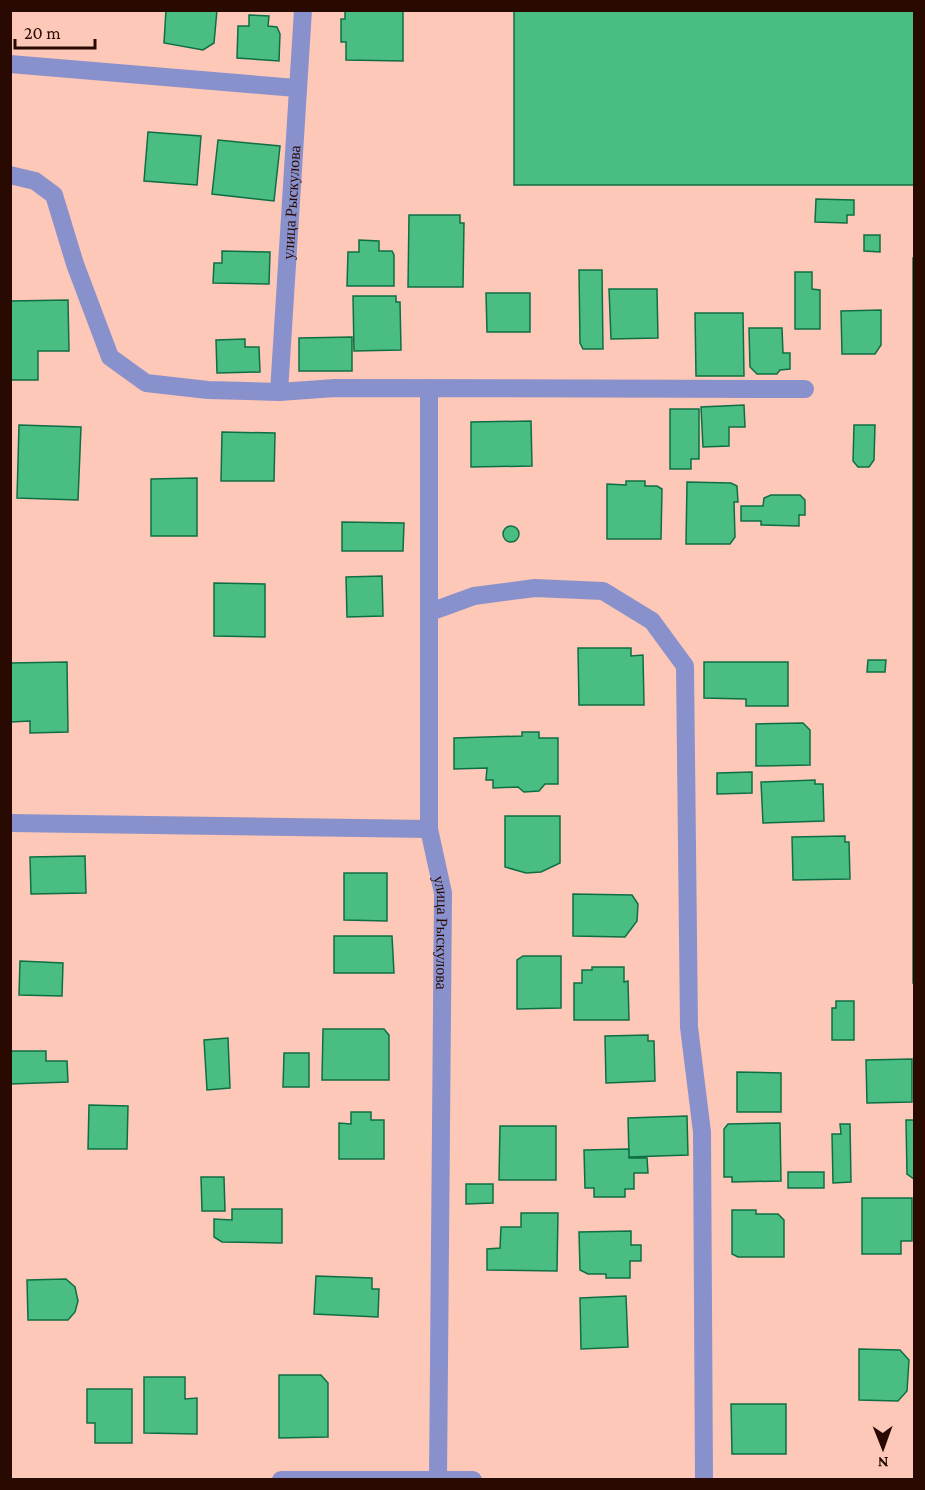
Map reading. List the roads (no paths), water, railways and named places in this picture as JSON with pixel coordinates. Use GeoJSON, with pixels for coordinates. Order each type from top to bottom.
{"type":"FeatureCollection","features":[{"type":"Feature","properties":{"kind":"street","name":"улица Рыскулова"},"geometry":{"type":"LineString","coordinates":[[279,392],[296,88],[303,10]]}},
{"type":"Feature","properties":{"kind":"street"},"geometry":{"type":"LineString","coordinates":[[10,64],[296,88]]}},
{"type":"Feature","properties":{"kind":"street"},"geometry":{"type":"LineString","coordinates":[[10,175],[35,181],[54,195],[75,264],[110,357],[146,383],[208,390],[279,392],[335,388],[805,389]]}},
{"type":"Feature","properties":{"kind":"street","name":"улица Рыскулова"},"geometry":{"type":"LineString","coordinates":[[429,388],[429,829],[443,893],[438,1479]]}},
{"type":"Feature","properties":{"kind":"street"},"geometry":{"type":"LineString","coordinates":[[430,612],[474,596],[535,588],[603,591],[652,621],[685,666],[689,1027],[702,1132],[704,1479]]}},
{"type":"Feature","properties":{"kind":"street"},"geometry":{"type":"LineString","coordinates":[[10,823],[429,829]]}},
{"type":"Feature","properties":{"kind":"street"},"geometry":{"type":"LineString","coordinates":[[281,1479],[474,1479]]}}]}
